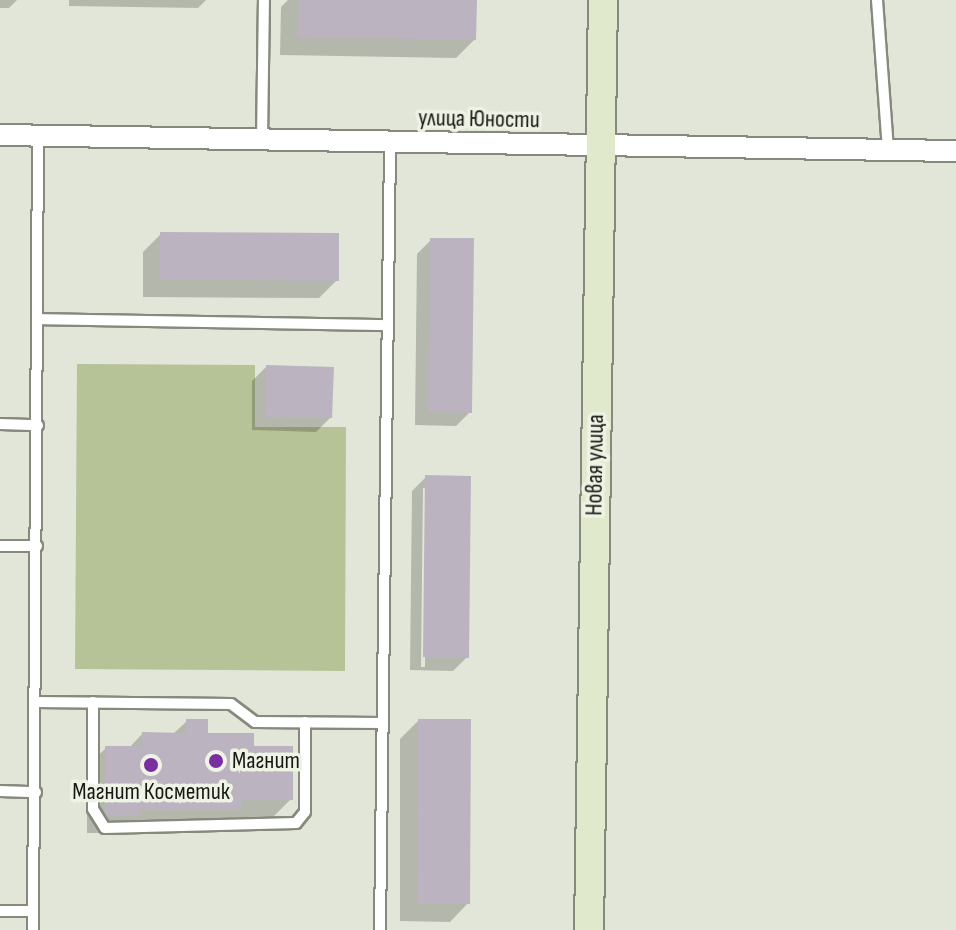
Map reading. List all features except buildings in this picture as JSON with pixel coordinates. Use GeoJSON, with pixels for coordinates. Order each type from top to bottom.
{"type":"FeatureCollection","features":[{"type":"Feature","properties":{"kind":"street","name":"Новая улица"},"geometry":{"type":"LineString","coordinates":[[589,930],[603,0]]}},
{"type":"Feature","properties":{"kind":"street","name":"улица Юности"},"geometry":{"type":"LineString","coordinates":[[0,135],[956,151]]}},
{"type":"Feature","properties":{"kind":"lane"},"geometry":{"type":"LineString","coordinates":[[262,140],[264,0]]}},
{"type":"Feature","properties":{"kind":"lane"},"geometry":{"type":"LineString","coordinates":[[877,0],[888,150]]}},
{"type":"Feature","properties":{"kind":"lane"},"geometry":{"type":"LineString","coordinates":[[33,930],[38,136]]}},
{"type":"Feature","properties":{"kind":"lane"},"geometry":{"type":"LineString","coordinates":[[380,930],[390,143]]}},
{"type":"Feature","properties":{"kind":"lane"},"geometry":{"type":"LineString","coordinates":[[37,319],[387,325]]}},
{"type":"Feature","properties":{"kind":"lane"},"geometry":{"type":"LineString","coordinates":[[0,424],[38,425]]}},
{"type":"Feature","properties":{"kind":"lane"},"geometry":{"type":"LineString","coordinates":[[0,546],[37,546]]}},
{"type":"Feature","properties":{"kind":"lane"},"geometry":{"type":"LineString","coordinates":[[36,702],[231,704],[255,722],[381,723]]}},
{"type":"Feature","properties":{"kind":"lane"},"geometry":{"type":"LineString","coordinates":[[93,702],[93,809],[105,828],[296,823],[305,812],[305,722]]}},
{"type":"Feature","properties":{"kind":"lane"},"geometry":{"type":"LineString","coordinates":[[0,791],[36,792]]}},
{"type":"Feature","properties":{"kind":"lane"},"geometry":{"type":"LineString","coordinates":[[0,911],[33,911]]}},
{"type":"Feature","properties":{"kind":"green space"},"geometry":{"type":"Polygon","coordinates":[[[77,364],[255,365],[255,427],[346,427],[345,671],[75,669],[77,364]]]}},
{"type":"Feature","properties":{"kind":"place","name":"Магнит"},"geometry":{"type":"Point","coordinates":[216,761]}},
{"type":"Feature","properties":{"kind":"place","name":"Магнит Косметик"},"geometry":{"type":"Point","coordinates":[151,765]}}]}
